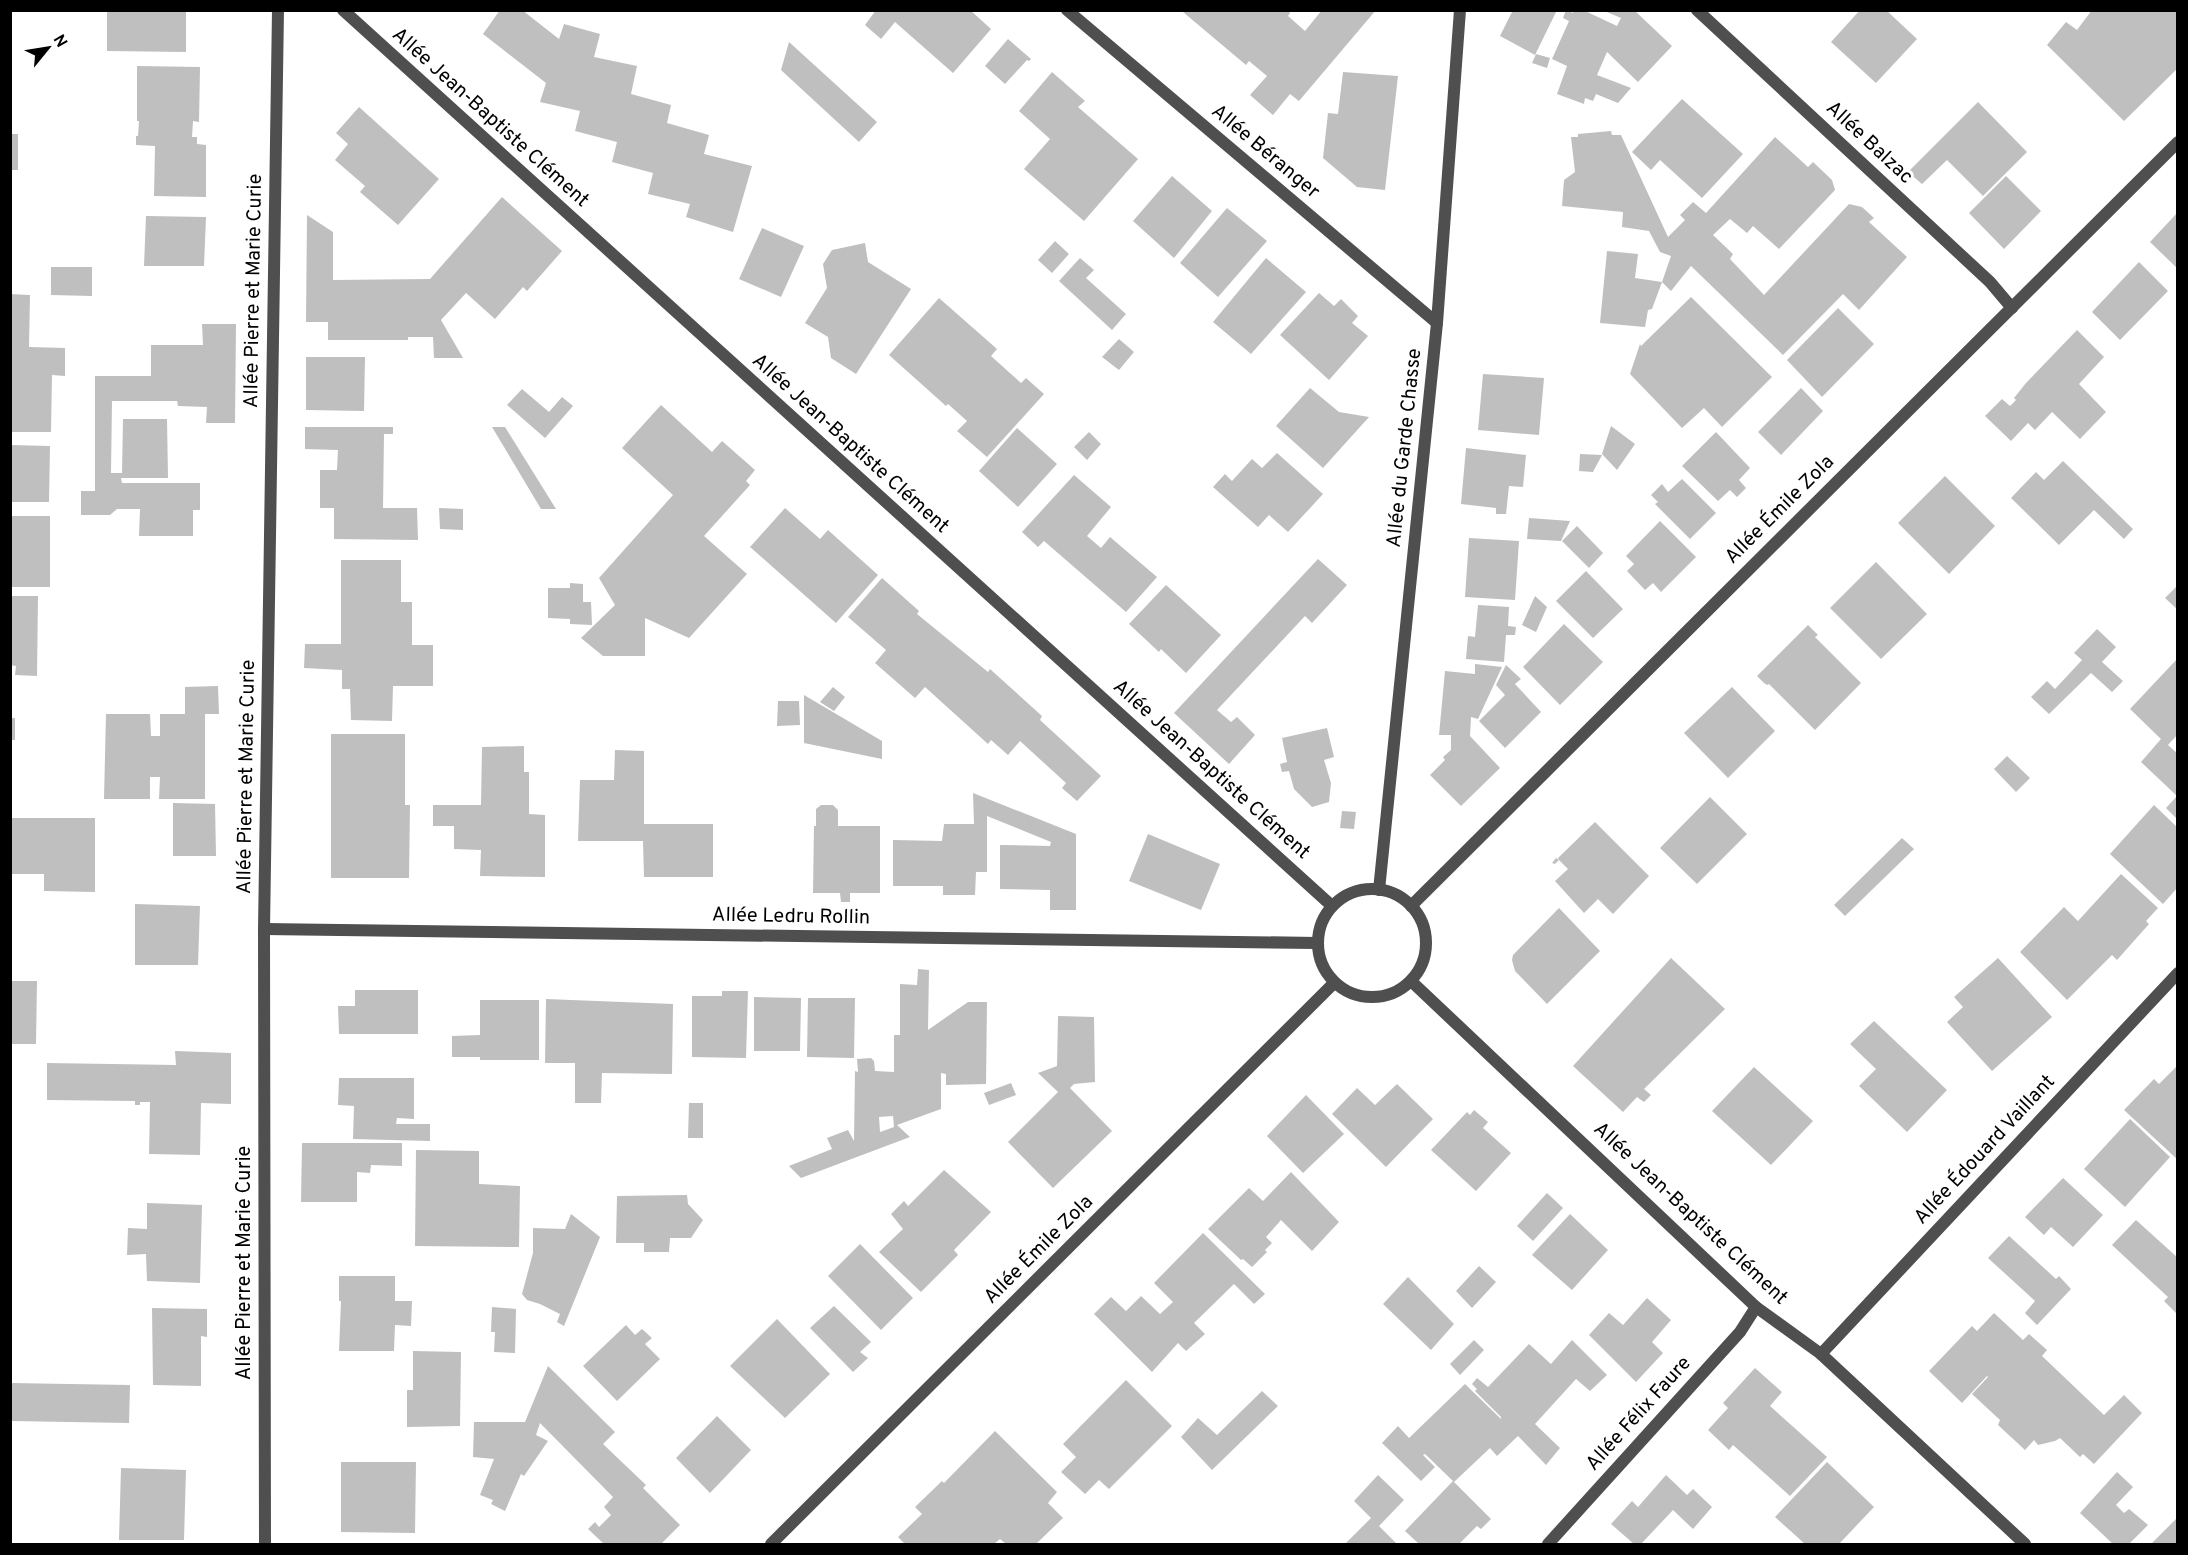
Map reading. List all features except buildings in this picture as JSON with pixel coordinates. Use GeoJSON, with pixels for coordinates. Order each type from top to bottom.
{"type":"FeatureCollection","features":[{"type":"Feature","properties":{"kind":"street","name":"Allée Pierre et Marie Curie"},"geometry":{"type":"LineString","coordinates":[[265,1545],[264,929],[278,10]]}},
{"type":"Feature","properties":{"kind":"street","name":"Allée Jean-Baptiste Clément"},"geometry":{"type":"LineString","coordinates":[[343,10],[1332,906]]}},
{"type":"Feature","properties":{"kind":"street","name":"Allée Béranger"},"geometry":{"type":"LineString","coordinates":[[1067,10],[1437,323]]}},
{"type":"Feature","properties":{"kind":"street","name":"Allée du Garde Chasse"},"geometry":{"type":"LineString","coordinates":[[1379,890],[1437,323],[1460,10]]}},
{"type":"Feature","properties":{"kind":"street","name":"Allée Balzac"},"geometry":{"type":"LineString","coordinates":[[1697,10],[1990,282],[2012,308]]}},
{"type":"Feature","properties":{"kind":"street","name":"Allée Émile Zola"},"geometry":{"type":"LineString","coordinates":[[1411,906],[2178,142]]}},
{"type":"Feature","properties":{"kind":"street"},"geometry":{"type":"LineString","coordinates":[[1379,890],[1396,895],[1411,906],[1426,935],[1425,952],[1421,967],[1411,981],[1397,991],[1382,997],[1365,998],[1348,993],[1334,983],[1319,958],[1317,943],[1319,930],[1332,906],[1354,892],[1379,890]]}},
{"type":"Feature","properties":{"kind":"street","name":"Allée Ledru Rollin"},"geometry":{"type":"LineString","coordinates":[[264,929],[1317,943]]}},
{"type":"Feature","properties":{"kind":"street","name":"Allée Édouard Vaillant"},"geometry":{"type":"LineString","coordinates":[[1821,1354],[2178,972]]}},
{"type":"Feature","properties":{"kind":"street","name":"Allée Jean-Baptiste Clément"},"geometry":{"type":"LineString","coordinates":[[1411,981],[1756,1307],[1821,1354],[2025,1545]]}},
{"type":"Feature","properties":{"kind":"street","name":"Allée Émile Zola"},"geometry":{"type":"LineString","coordinates":[[771,1545],[1334,983]]}},
{"type":"Feature","properties":{"kind":"street","name":"Allée Félix Faure"},"geometry":{"type":"LineString","coordinates":[[1548,1545],[1740,1332],[1756,1307]]}}]}
